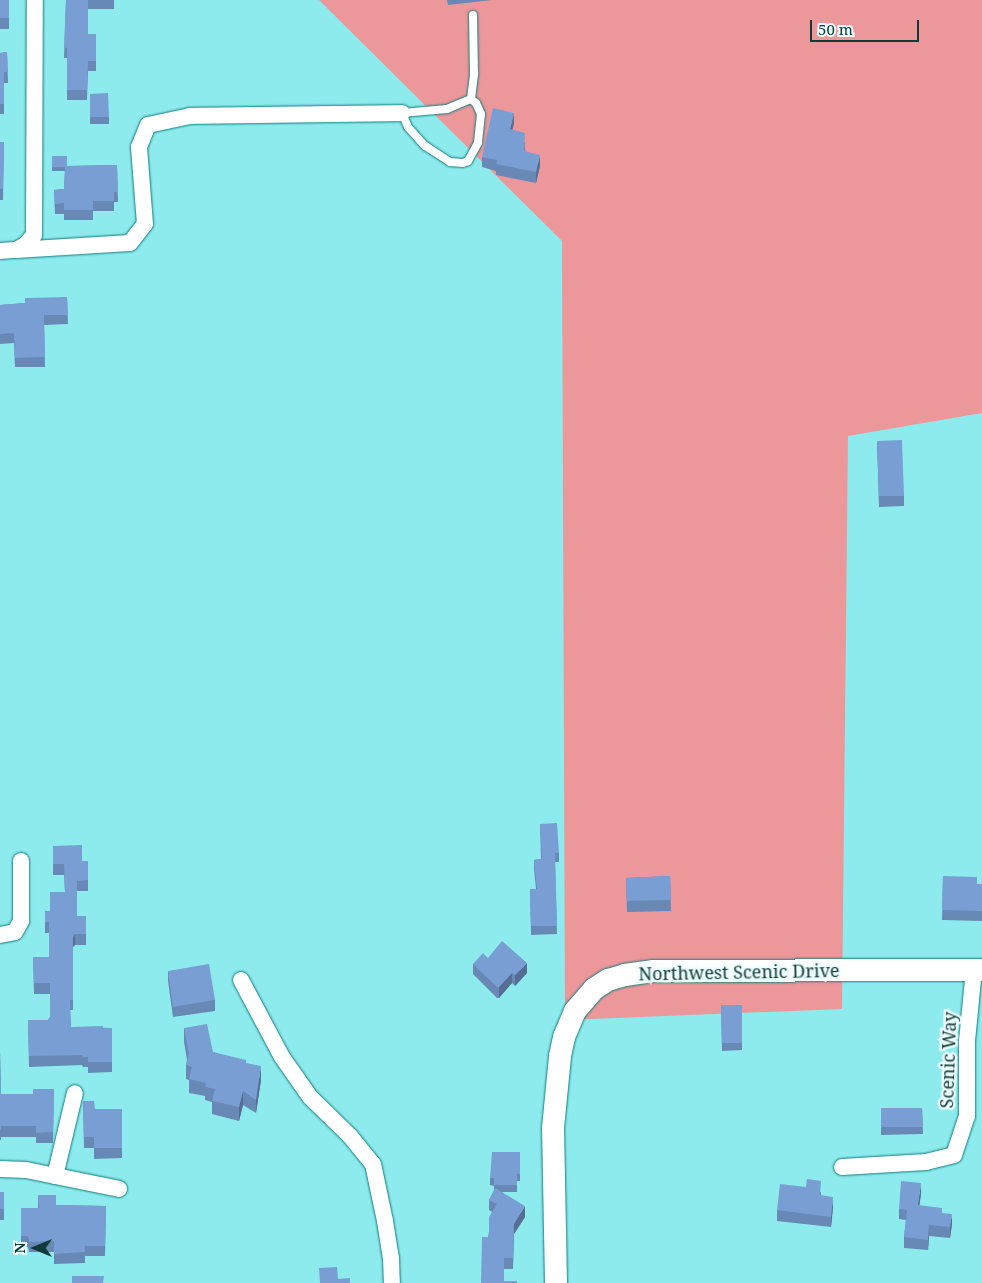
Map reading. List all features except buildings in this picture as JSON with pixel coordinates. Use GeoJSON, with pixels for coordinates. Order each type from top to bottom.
{"type":"FeatureCollection","features":[{"type":"Feature","properties":{"kind":"street"},"geometry":{"type":"LineString","coordinates":[[8,250],[31,240],[35,226],[35,0]]}},
{"type":"Feature","properties":{"kind":"street"},"geometry":{"type":"LineString","coordinates":[[8,250],[130,243],[145,224],[139,148],[148,125],[190,116],[402,114]]}},
{"type":"Feature","properties":{"kind":"street"},"geometry":{"type":"LineString","coordinates":[[6,935],[18,929],[21,921],[21,861]]}},
{"type":"Feature","properties":{"kind":"street","name":"Scenic Way"},"geometry":{"type":"LineString","coordinates":[[842,1166],[926,1162],[954,1155],[967,1116],[967,1041],[978,970]]}},
{"type":"Feature","properties":{"kind":"street","name":"Northwest Scenic Drive"},"geometry":{"type":"LineString","coordinates":[[556,1283],[553,1128],[560,1056],[564,1037],[575,1011],[594,988],[608,980],[625,975],[654,972],[978,970]]}},
{"type":"Feature","properties":{"kind":"street"},"geometry":{"type":"LineString","coordinates":[[241,980],[282,1057],[310,1097],[350,1136],[373,1164],[386,1220],[392,1283]]}},
{"type":"Feature","properties":{"kind":"street"},"geometry":{"type":"LineString","coordinates":[[55,1176],[75,1093]]}},
{"type":"Feature","properties":{"kind":"street"},"geometry":{"type":"LineString","coordinates":[[0,1169],[26,1170],[119,1190]]}},
{"type":"Feature","properties":{"kind":"lane"},"geometry":{"type":"LineString","coordinates":[[471,100],[474,73],[472,14]]}},
{"type":"Feature","properties":{"kind":"lane"},"geometry":{"type":"LineString","coordinates":[[471,100],[476,103],[481,114],[478,143],[468,161],[463,163],[450,162],[425,146],[408,127],[402,114],[447,109],[471,100]]}},
{"type":"Feature","properties":{"kind":"shaded area"},"geometry":{"type":"Polygon","coordinates":[[[319,0],[982,0],[982,413],[848,436],[842,1009],[565,1020],[562,241],[319,0]]]}}]}
